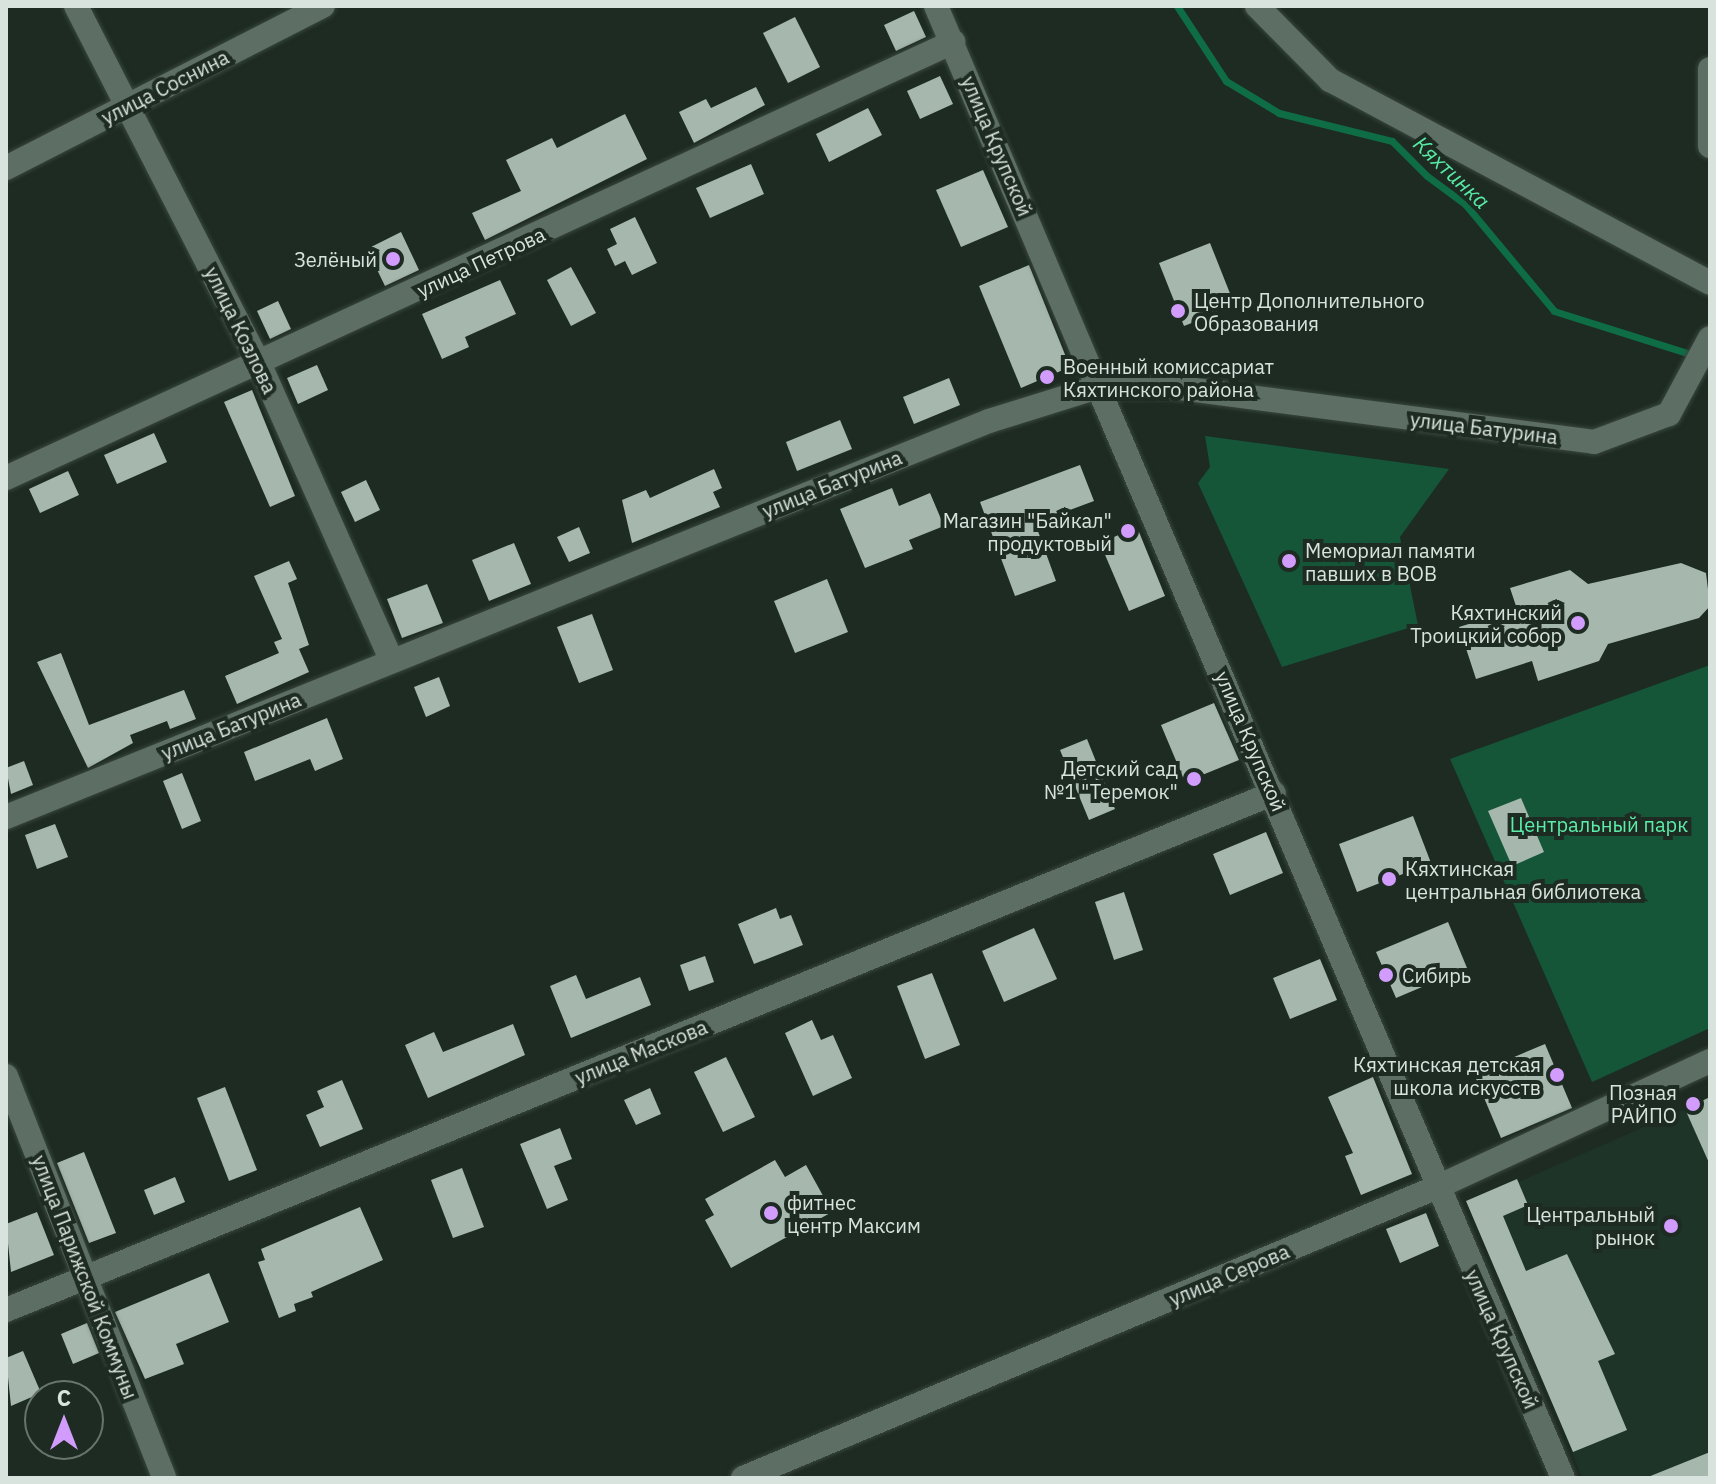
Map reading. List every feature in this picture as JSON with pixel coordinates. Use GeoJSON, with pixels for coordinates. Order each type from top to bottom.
{"type":"FeatureCollection","features":[{"type":"Feature","properties":{"kind":"street","name":"улица Козлова"},"geometry":{"type":"LineString","coordinates":[[76,6],[260,365],[392,661]]}},
{"type":"Feature","properties":{"kind":"street","name":"улица Соснина"},"geometry":{"type":"LineString","coordinates":[[6,168],[323,6]]}},
{"type":"Feature","properties":{"kind":"street","name":"улица Крупской"},"geometry":{"type":"LineString","coordinates":[[936,6],[1274,793],[1435,1188],[1563,1478]]}},
{"type":"Feature","properties":{"kind":"street"},"geometry":{"type":"LineString","coordinates":[[1257,6],[1330,80],[1710,283]]}},
{"type":"Feature","properties":{"kind":"street","name":"улица Петрова"},"geometry":{"type":"LineString","coordinates":[[6,478],[260,365],[953,42]]}},
{"type":"Feature","properties":{"kind":"street"},"geometry":{"type":"LineString","coordinates":[[1710,69],[1710,146]]}},
{"type":"Feature","properties":{"kind":"street","name":"улица Батурина"},"geometry":{"type":"LineString","coordinates":[[6,817],[989,421],[1098,387],[1172,387],[1594,442],[1669,414],[1710,338]]}},
{"type":"Feature","properties":{"kind":"street","name":"улица Маскова"},"geometry":{"type":"LineString","coordinates":[[6,1310],[1274,793]]}},
{"type":"Feature","properties":{"kind":"street","name":"улица Серова"},"geometry":{"type":"LineString","coordinates":[[743,1478],[1435,1188],[1710,1061]]}},
{"type":"Feature","properties":{"kind":"street","name":"улица Парижской Коммуны"},"geometry":{"type":"LineString","coordinates":[[6,1076],[164,1478]]}},
{"type":"Feature","properties":{"kind":"shaded area"},"geometry":{"type":"Polygon","coordinates":[[[1710,1098],[1710,1478],[1582,1478],[1475,1201],[1710,1098]]]}},
{"type":"Feature","properties":{"kind":"green space"},"geometry":{"type":"Polygon","coordinates":[[[1205,436],[1449,469],[1400,537],[1418,625],[1282,667],[1198,483],[1210,467],[1205,436]]]}},
{"type":"Feature","properties":{"kind":"green space","name":"Центральный парк"},"geometry":{"type":"Polygon","coordinates":[[[1710,665],[1710,1028],[1592,1082],[1450,759],[1710,665]]]}},
{"type":"Feature","properties":{"kind":"building"},"geometry":{"type":"Polygon","coordinates":[[[914,11],[926,37],[896,51],[884,25],[914,11]]]}},
{"type":"Feature","properties":{"kind":"building"},"geometry":{"type":"Polygon","coordinates":[[[795,17],[820,67],[788,83],[763,33],[795,17]]]}},
{"type":"Feature","properties":{"kind":"building"},"geometry":{"type":"Polygon","coordinates":[[[940,76],[953,104],[920,119],[907,91],[940,76]]]}},
{"type":"Feature","properties":{"kind":"building"},"geometry":{"type":"Polygon","coordinates":[[[756,87],[765,105],[694,143],[679,112],[706,99],[711,108],[756,87]]]}},
{"type":"Feature","properties":{"kind":"building"},"geometry":{"type":"Polygon","coordinates":[[[868,108],[882,135],[829,162],[816,134],[868,108]]]}},
{"type":"Feature","properties":{"kind":"building"},"geometry":{"type":"Polygon","coordinates":[[[625,114],[647,159],[485,240],[472,213],[521,191],[506,160],[552,138],[557,148],[625,114]]]}},
{"type":"Feature","properties":{"kind":"building"},"geometry":{"type":"Polygon","coordinates":[[[751,164],[764,194],[710,218],[696,188],[751,164]]]}},
{"type":"Feature","properties":{"kind":"building"},"geometry":{"type":"Polygon","coordinates":[[[983,170],[1008,227],[961,247],[936,190],[983,170]]]}},
{"type":"Feature","properties":{"kind":"building"},"geometry":{"type":"Polygon","coordinates":[[[635,217],[657,263],[632,275],[625,261],[615,266],[607,249],[617,244],[610,229],[635,217]]]}},
{"type":"Feature","properties":{"kind":"building","name":"Зелёный"},"geometry":{"type":"Polygon","coordinates":[[[401,232],[419,270],[385,286],[367,249],[401,232]]]}},
{"type":"Feature","properties":{"kind":"building"},"geometry":{"type":"Polygon","coordinates":[[[1210,243],[1235,306],[1184,326],[1159,263],[1210,243]]]}},
{"type":"Feature","properties":{"kind":"building"},"geometry":{"type":"Polygon","coordinates":[[[1029,265],[1070,367],[1021,388],[979,286],[1029,265]]]}},
{"type":"Feature","properties":{"kind":"building"},"geometry":{"type":"Polygon","coordinates":[[[571,267],[596,313],[571,326],[547,280],[571,267]]]}},
{"type":"Feature","properties":{"kind":"building"},"geometry":{"type":"Polygon","coordinates":[[[500,280],[516,314],[465,337],[469,347],[442,359],[422,314],[500,280]]]}},
{"type":"Feature","properties":{"kind":"building"},"geometry":{"type":"Polygon","coordinates":[[[278,301],[291,329],[270,339],[257,311],[278,301]]]}},
{"type":"Feature","properties":{"kind":"building"},"geometry":{"type":"Polygon","coordinates":[[[317,365],[328,390],[298,404],[287,378],[317,365]]]}},
{"type":"Feature","properties":{"kind":"building"},"geometry":{"type":"Polygon","coordinates":[[[949,378],[960,405],[914,424],[903,397],[949,378]]]}},
{"type":"Feature","properties":{"kind":"building"},"geometry":{"type":"Polygon","coordinates":[[[252,390],[295,496],[270,507],[224,402],[252,390]]]}},
{"type":"Feature","properties":{"kind":"building"},"geometry":{"type":"Polygon","coordinates":[[[840,420],[852,449],[797,471],[786,442],[840,420]]]}},
{"type":"Feature","properties":{"kind":"building"},"geometry":{"type":"Polygon","coordinates":[[[154,433],[167,462],[117,484],[104,455],[154,433]]]}},
{"type":"Feature","properties":{"kind":"building"},"geometry":{"type":"Polygon","coordinates":[[[1080,465],[1094,501],[1035,523],[1056,581],[1015,596],[980,502],[1080,465]]]}},
{"type":"Feature","properties":{"kind":"building"},"geometry":{"type":"Polygon","coordinates":[[[714,469],[722,488],[713,492],[720,507],[632,543],[622,500],[646,490],[650,498],[714,469]]]}},
{"type":"Feature","properties":{"kind":"building"},"geometry":{"type":"Polygon","coordinates":[[[68,471],[79,495],[40,513],[29,489],[68,471]]]}},
{"type":"Feature","properties":{"kind":"building"},"geometry":{"type":"Polygon","coordinates":[[[366,480],[380,510],[355,522],[341,492],[366,480]]]}},
{"type":"Feature","properties":{"kind":"building"},"geometry":{"type":"Polygon","coordinates":[[[892,488],[899,506],[930,493],[944,526],[909,540],[913,549],[865,568],[840,509],[892,488]]]}},
{"type":"Feature","properties":{"kind":"building"},"geometry":{"type":"Polygon","coordinates":[[[579,527],[590,553],[569,562],[557,537],[579,527]]]}},
{"type":"Feature","properties":{"kind":"building"},"geometry":{"type":"Polygon","coordinates":[[[1137,527],[1165,596],[1129,611],[1100,543],[1137,527]]]}},
{"type":"Feature","properties":{"kind":"building"},"geometry":{"type":"Polygon","coordinates":[[[514,543],[531,584],[489,601],[472,560],[514,543]]]}},
{"type":"Feature","properties":{"kind":"building"},"geometry":{"type":"Polygon","coordinates":[[[289,561],[297,579],[288,583],[309,645],[299,649],[309,672],[237,704],[225,676],[279,653],[274,642],[282,639],[254,576],[289,561]]]}},
{"type":"Feature","properties":{"kind":"building","name":"Кяхтинский Троицкий собор"},"geometry":{"type":"Polygon","coordinates":[[[1681,563],[1706,573],[1710,606],[1699,618],[1608,644],[1599,661],[1538,681],[1532,661],[1476,679],[1459,627],[1517,609],[1510,588],[1570,570],[1588,584],[1681,563]]]}},
{"type":"Feature","properties":{"kind":"building"},"geometry":{"type":"Polygon","coordinates":[[[827,579],[848,632],[795,653],[774,601],[827,579]]]}},
{"type":"Feature","properties":{"kind":"building"},"geometry":{"type":"Polygon","coordinates":[[[427,584],[443,623],[402,638],[387,599],[427,584]]]}},
{"type":"Feature","properties":{"kind":"building"},"geometry":{"type":"Polygon","coordinates":[[[592,614],[613,670],[579,683],[557,627],[592,614]]]}},
{"type":"Feature","properties":{"kind":"building"},"geometry":{"type":"Polygon","coordinates":[[[61,653],[89,725],[184,690],[196,719],[170,729],[167,721],[130,735],[133,743],[88,768],[37,662],[61,653]]]}},
{"type":"Feature","properties":{"kind":"building"},"geometry":{"type":"Polygon","coordinates":[[[439,677],[450,706],[426,717],[414,687],[439,677]]]}},
{"type":"Feature","properties":{"kind":"building"},"geometry":{"type":"Polygon","coordinates":[[[1214,703],[1239,760],[1185,782],[1161,725],[1214,703]]]}},
{"type":"Feature","properties":{"kind":"building"},"geometry":{"type":"Polygon","coordinates":[[[327,718],[343,759],[315,771],[310,759],[255,781],[244,752],[327,718]]]}},
{"type":"Feature","properties":{"kind":"building"},"geometry":{"type":"Polygon","coordinates":[[[1087,739],[1115,809],[1089,820],[1060,750],[1087,739]]]}},
{"type":"Feature","properties":{"kind":"building"},"geometry":{"type":"Polygon","coordinates":[[[24,761],[33,785],[11,794],[6,768],[24,761]]]}},
{"type":"Feature","properties":{"kind":"building"},"geometry":{"type":"Polygon","coordinates":[[[182,773],[201,821],[182,829],[163,781],[182,773]]]}},
{"type":"Feature","properties":{"kind":"building"},"geometry":{"type":"Polygon","coordinates":[[[1521,798],[1544,852],[1512,866],[1488,811],[1521,798]]]}},
{"type":"Feature","properties":{"kind":"building"},"geometry":{"type":"Polygon","coordinates":[[[1413,816],[1431,863],[1357,892],[1339,844],[1413,816]]]}},
{"type":"Feature","properties":{"kind":"building"},"geometry":{"type":"Polygon","coordinates":[[[55,824],[68,857],[37,869],[25,835],[55,824]]]}},
{"type":"Feature","properties":{"kind":"building"},"geometry":{"type":"Polygon","coordinates":[[[1266,832],[1283,873],[1230,895],[1213,854],[1266,832]]]}},
{"type":"Feature","properties":{"kind":"building"},"geometry":{"type":"Polygon","coordinates":[[[1124,892],[1143,950],[1114,960],[1095,902],[1124,892]]]}},
{"type":"Feature","properties":{"kind":"building"},"geometry":{"type":"Polygon","coordinates":[[[776,908],[780,919],[791,915],[803,945],[754,964],[738,924],[776,908]]]}},
{"type":"Feature","properties":{"kind":"building"},"geometry":{"type":"Polygon","coordinates":[[[1448,922],[1467,968],[1396,998],[1376,952],[1448,922]]]}},
{"type":"Feature","properties":{"kind":"building"},"geometry":{"type":"Polygon","coordinates":[[[1034,928],[1057,979],[1004,1002],[982,951],[1034,928]]]}},
{"type":"Feature","properties":{"kind":"building"},"geometry":{"type":"Polygon","coordinates":[[[705,956],[714,982],[689,991],[680,965],[705,956]]]}},
{"type":"Feature","properties":{"kind":"building"},"geometry":{"type":"Polygon","coordinates":[[[1320,959],[1337,1000],[1290,1019],[1273,978],[1320,959]]]}},
{"type":"Feature","properties":{"kind":"building"},"geometry":{"type":"Polygon","coordinates":[[[932,973],[960,1045],[925,1059],[897,986],[932,973]]]}},
{"type":"Feature","properties":{"kind":"building"},"geometry":{"type":"Polygon","coordinates":[[[576,975],[586,999],[640,977],[651,1005],[571,1038],[550,986],[576,975]]]}},
{"type":"Feature","properties":{"kind":"building"},"geometry":{"type":"Polygon","coordinates":[[[812,1020],[821,1040],[833,1035],[852,1078],[813,1096],[785,1033],[812,1020]]]}},
{"type":"Feature","properties":{"kind":"building"},"geometry":{"type":"Polygon","coordinates":[[[513,1024],[525,1055],[428,1098],[405,1045],[434,1032],[443,1052],[513,1024]]]}},
{"type":"Feature","properties":{"kind":"building"},"geometry":{"type":"Polygon","coordinates":[[[1545,1044],[1572,1108],[1501,1138],[1474,1074],[1545,1044]]]}},
{"type":"Feature","properties":{"kind":"building"},"geometry":{"type":"Polygon","coordinates":[[[726,1057],[755,1117],[723,1132],[694,1072],[726,1057]]]}},
{"type":"Feature","properties":{"kind":"building"},"geometry":{"type":"Polygon","coordinates":[[[1373,1077],[1412,1174],[1361,1195],[1345,1156],[1353,1153],[1328,1097],[1373,1077]]]}},
{"type":"Feature","properties":{"kind":"building"},"geometry":{"type":"Polygon","coordinates":[[[342,1080],[363,1129],[320,1147],[306,1115],[324,1107],[317,1091],[342,1080]]]}},
{"type":"Feature","properties":{"kind":"building"},"geometry":{"type":"Polygon","coordinates":[[[225,1087],[257,1170],[229,1181],[197,1098],[225,1087]]]}},
{"type":"Feature","properties":{"kind":"building"},"geometry":{"type":"Polygon","coordinates":[[[650,1088],[661,1114],[636,1125],[624,1100],[650,1088]]]}},
{"type":"Feature","properties":{"kind":"building"},"geometry":{"type":"Polygon","coordinates":[[[1710,1097],[1710,1165],[1685,1109],[1710,1097]]]}},
{"type":"Feature","properties":{"kind":"building"},"geometry":{"type":"Polygon","coordinates":[[[560,1128],[572,1159],[554,1166],[568,1200],[547,1209],[520,1144],[560,1128]]]}},
{"type":"Feature","properties":{"kind":"building"},"geometry":{"type":"Polygon","coordinates":[[[84,1152],[116,1233],[89,1243],[57,1163],[84,1152]]]}},
{"type":"Feature","properties":{"kind":"building","name":"фитнес центр Максим"},"geometry":{"type":"Polygon","coordinates":[[[775,1160],[785,1177],[806,1165],[832,1212],[731,1268],[705,1220],[714,1215],[705,1199],[775,1160]]]}},
{"type":"Feature","properties":{"kind":"building"},"geometry":{"type":"Polygon","coordinates":[[[462,1168],[484,1227],[453,1238],[431,1180],[462,1168]]]}},
{"type":"Feature","properties":{"kind":"building"},"geometry":{"type":"Polygon","coordinates":[[[175,1177],[185,1202],[154,1215],[144,1190],[175,1177]]]}},
{"type":"Feature","properties":{"kind":"building"},"geometry":{"type":"Polygon","coordinates":[[[1517,1179],[1528,1205],[1503,1216],[1526,1271],[1567,1254],[1615,1354],[1598,1361],[1627,1430],[1573,1452],[1466,1201],[1517,1179]]]}},
{"type":"Feature","properties":{"kind":"building"},"geometry":{"type":"Polygon","coordinates":[[[360,1207],[383,1260],[311,1292],[313,1297],[294,1304],[296,1311],[279,1318],[258,1262],[265,1260],[261,1249],[360,1207]]]}},
{"type":"Feature","properties":{"kind":"building"},"geometry":{"type":"Polygon","coordinates":[[[37,1212],[54,1255],[11,1272],[6,1224],[37,1212]]]}},
{"type":"Feature","properties":{"kind":"building"},"geometry":{"type":"Polygon","coordinates":[[[1426,1213],[1439,1246],[1400,1263],[1386,1229],[1426,1213]]]}},
{"type":"Feature","properties":{"kind":"building"},"geometry":{"type":"Polygon","coordinates":[[[209,1273],[229,1322],[176,1344],[184,1364],[145,1379],[115,1312],[209,1273]]]}},
{"type":"Feature","properties":{"kind":"building"},"geometry":{"type":"Polygon","coordinates":[[[87,1323],[99,1353],[73,1364],[61,1334],[87,1323]]]}},
{"type":"Feature","properties":{"kind":"building"},"geometry":{"type":"Polygon","coordinates":[[[23,1351],[35,1380],[24,1380],[24,1400],[11,1406],[6,1358],[23,1351]]]}},
{"type":"Feature","properties":{"kind":"building"},"geometry":{"type":"Polygon","coordinates":[[[1710,1452],[1710,1478],[1648,1478],[1648,1477],[1710,1452]]]}},
{"type":"Feature","properties":{"kind":"waterway","name":"Кяхтинка"},"geometry":{"type":"LineString","coordinates":[[1177,6],[1226,81],[1279,113],[1392,141],[1427,176],[1465,204],[1554,311],[1697,356]]}},
{"type":"Feature","properties":{"kind":"place","name":"Зелёный"},"geometry":{"type":"Point","coordinates":[393,259]}},
{"type":"Feature","properties":{"kind":"place","name":"Центр Дополнительного Образования"},"geometry":{"type":"Point","coordinates":[1178,311]}},
{"type":"Feature","properties":{"kind":"place","name":"Военный комиссариат Кяхтинского района"},"geometry":{"type":"Point","coordinates":[1047,377]}},
{"type":"Feature","properties":{"kind":"place","name":"Магазин \"Байкал\" продуктовый"},"geometry":{"type":"Point","coordinates":[1128,531]}},
{"type":"Feature","properties":{"kind":"place","name":"Мемориал памяти павших в ВОВ"},"geometry":{"type":"Point","coordinates":[1289,561]}},
{"type":"Feature","properties":{"kind":"place","name":"Кяхтинский Троицкий собор"},"geometry":{"type":"Point","coordinates":[1578,623]}},
{"type":"Feature","properties":{"kind":"place","name":"Детский сад №1 \"Теремок\""},"geometry":{"type":"Point","coordinates":[1194,779]}},
{"type":"Feature","properties":{"kind":"place","name":"Кяхтинская центральная библиотека"},"geometry":{"type":"Point","coordinates":[1389,879]}},
{"type":"Feature","properties":{"kind":"place","name":"Сибирь"},"geometry":{"type":"Point","coordinates":[1386,975]}},
{"type":"Feature","properties":{"kind":"place","name":"Кяхтинская детская школа искусств"},"geometry":{"type":"Point","coordinates":[1557,1075]}},
{"type":"Feature","properties":{"kind":"place","name":"Позная РАЙПО"},"geometry":{"type":"Point","coordinates":[1693,1104]}},
{"type":"Feature","properties":{"kind":"place","name":"фитнес центр Максим"},"geometry":{"type":"Point","coordinates":[771,1213]}},
{"type":"Feature","properties":{"kind":"place","name":"Центральный рынок"},"geometry":{"type":"Point","coordinates":[1671,1226]}}]}
